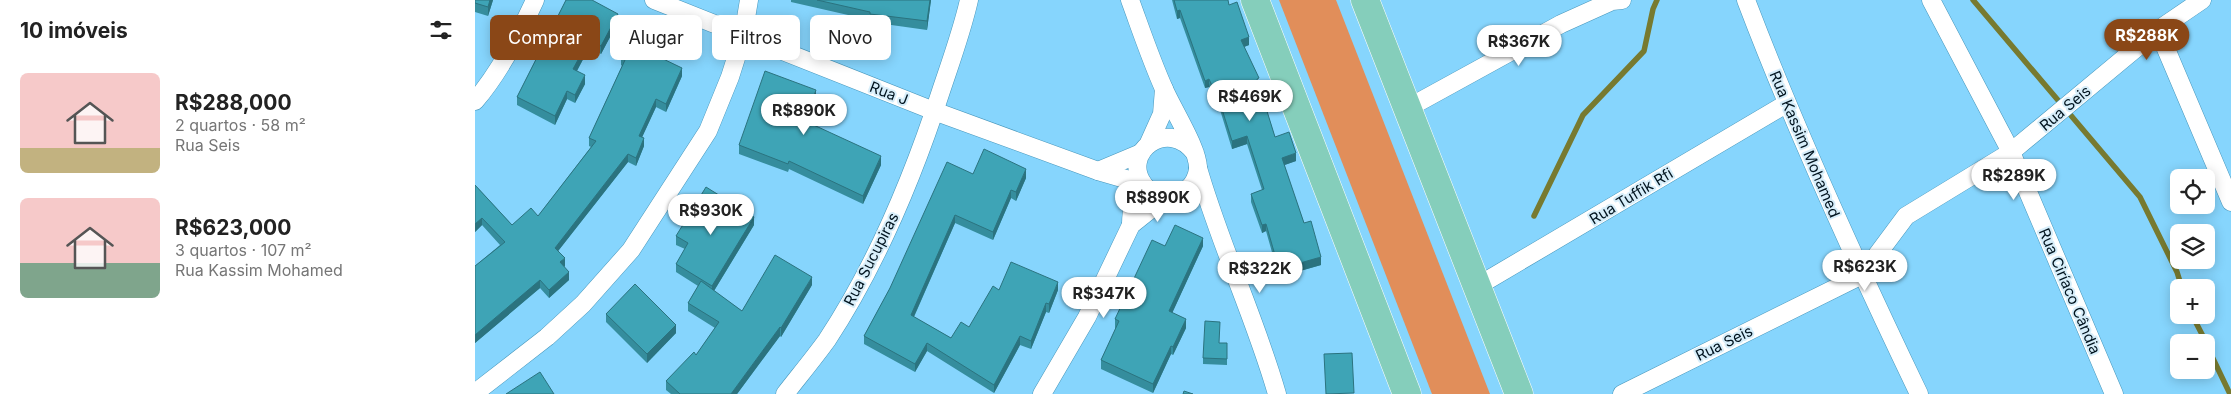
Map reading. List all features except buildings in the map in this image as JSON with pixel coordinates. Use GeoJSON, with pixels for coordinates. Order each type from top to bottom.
{"type":"FeatureCollection","features":[{"type":"Feature","properties":{"kind":"main road"},"geometry":{"type":"LineString","coordinates":[[1255,0],[1407,394]]}},
{"type":"Feature","properties":{"kind":"main road"},"geometry":{"type":"LineString","coordinates":[[1365,0],[1519,394]]}},
{"type":"Feature","properties":{"kind":"street"},"geometry":{"type":"LineString","coordinates":[[475,101],[486,88],[535,0]]}},
{"type":"Feature","properties":{"kind":"street","name":"Rua J"},"geometry":{"type":"LineString","coordinates":[[654,0],[712,23]]}},
{"type":"Feature","properties":{"kind":"street"},"geometry":{"type":"LineString","coordinates":[[746,15],[749,0]]}},
{"type":"Feature","properties":{"kind":"street","name":"Rua Sucupiras"},"geometry":{"type":"LineString","coordinates":[[785,394],[826,341],[859,286],[900,201],[934,111],[969,0]]}},
{"type":"Feature","properties":{"kind":"street"},"geometry":{"type":"LineString","coordinates":[[1130,0],[1164,88],[1196,160],[1209,206],[1266,354],[1277,394]]}},
{"type":"Feature","properties":{"kind":"street"},"geometry":{"type":"LineString","coordinates":[[1408,108],[1561,24],[1612,1],[1622,0]]}},
{"type":"Feature","properties":{"kind":"street","name":"Rua Kassim Mohamed"},"geometry":{"type":"LineString","coordinates":[[1746,0],[1786,104],[1862,275],[1919,394]]}},
{"type":"Feature","properties":{"kind":"street","name":"Rua Ciríaco Cândia"},"geometry":{"type":"LineString","coordinates":[[1931,0],[2011,152],[2114,394]]}},
{"type":"Feature","properties":{"kind":"street","name":"Rua Seis"},"geometry":{"type":"LineString","coordinates":[[1622,394],[1862,275],[1907,216],[2011,152],[2158,30],[2202,0]]}},
{"type":"Feature","properties":{"kind":"street"},"geometry":{"type":"LineString","coordinates":[[2158,30],[2231,202]]}},
{"type":"Feature","properties":{"kind":"street","name":"Rua J"},"geometry":{"type":"LineString","coordinates":[[800,58],[934,111],[1098,171],[1144,185]]}},
{"type":"Feature","properties":{"kind":"street"},"geometry":{"type":"LineString","coordinates":[[475,393],[547,337],[583,304],[631,250],[708,132],[735,60]]}},
{"type":"Feature","properties":{"kind":"street"},"geometry":{"type":"LineString","coordinates":[[1164,88],[1162,114],[1145,148],[1138,169],[1144,185],[1155,194],[1189,198],[1209,206]]}},
{"type":"Feature","properties":{"kind":"street","name":"Rua Tuffik Rfi"},"geometry":{"type":"LineString","coordinates":[[1476,287],[1786,104]]}},
{"type":"Feature","properties":{"kind":"street"},"geometry":{"type":"LineString","coordinates":[[1098,171],[1145,148],[1158,138],[1174,138],[1188,144],[1196,160],[1195,180],[1188,189],[1172,196],[1131,225]]}},
{"type":"Feature","properties":{"kind":"street"},"geometry":{"type":"LineString","coordinates":[[1042,394],[1087,317],[1131,225],[1133,203],[1144,185]]}},
{"type":"Feature","properties":{"kind":"shaded area"},"geometry":{"type":"Polygon","coordinates":[[[1279,0],[1336,0],[1490,394],[1432,394],[1279,0]]]}},
{"type":"Feature","properties":{"kind":"waterway"},"geometry":{"type":"LineString","coordinates":[[1534,216],[1583,115],[1644,51],[1653,9],[1657,0]]}},
{"type":"Feature","properties":{"kind":"waterway"},"geometry":{"type":"LineString","coordinates":[[1973,0],[2140,197],[2179,279]]}},
{"type":"Feature","properties":{"kind":"waterway"},"geometry":{"type":"LineString","coordinates":[[2197,324],[2202,334]]}},
{"type":"Feature","properties":{"kind":"waterway"},"geometry":{"type":"LineString","coordinates":[[2215,363],[2230,394]]}}]}
